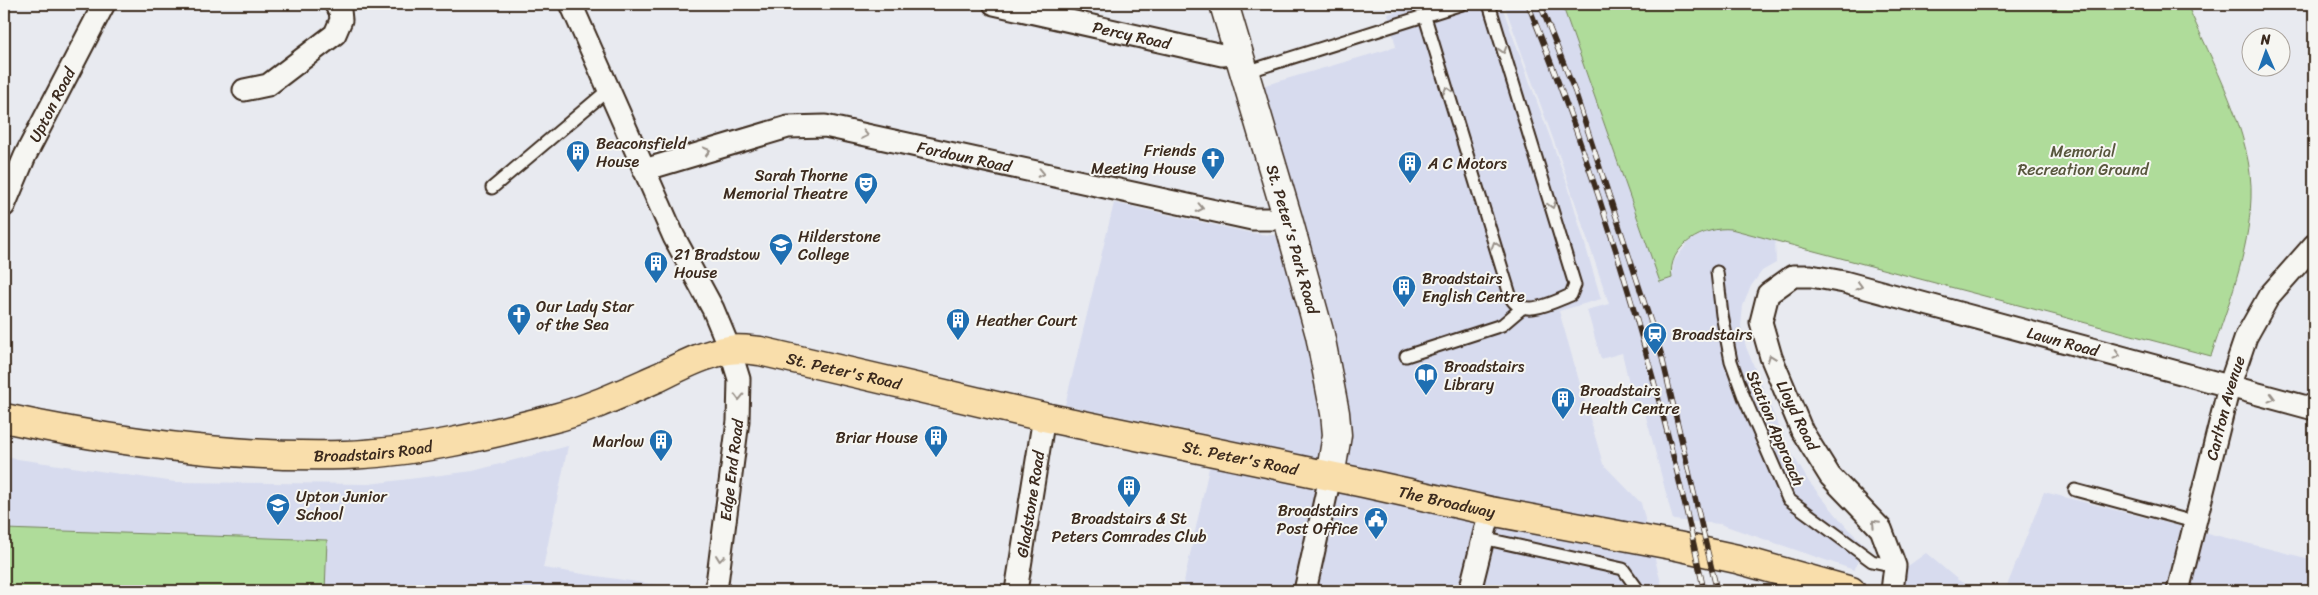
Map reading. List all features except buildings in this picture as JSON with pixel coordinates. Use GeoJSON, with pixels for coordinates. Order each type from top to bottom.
{"type":"FeatureCollection","features":[{"type":"Feature","properties":{"kind":"main road","name":"St. Peter's Park Road"},"geometry":{"type":"LineString","coordinates":[[1224,4],[1288,219],[1320,335],[1335,413],[1337,435],[1330,477]]}},
{"type":"Feature","properties":{"kind":"main road","name":"St. Peter's Road"},"geometry":{"type":"LineString","coordinates":[[730,350],[760,350],[1044,417],[1330,477]]}},
{"type":"Feature","properties":{"kind":"main road","name":"Broadstairs Road"},"geometry":{"type":"LineString","coordinates":[[4,418],[77,434],[178,449],[263,454],[346,455],[481,437],[560,417],[644,384],[704,356],[730,350]]}},
{"type":"Feature","properties":{"kind":"main road","name":"The Broadway"},"geometry":{"type":"LineString","coordinates":[[1330,477],[1490,511],[1729,557],[1851,591]]}},
{"type":"Feature","properties":{"kind":"street","name":"Upton Road"},"geometry":{"type":"LineString","coordinates":[[4,206],[25,156],[104,4]]}},
{"type":"Feature","properties":{"kind":"street"},"geometry":{"type":"LineString","coordinates":[[244,90],[268,86],[335,34],[341,20],[340,10],[335,4]]}},
{"type":"Feature","properties":{"kind":"street"},"geometry":{"type":"LineString","coordinates":[[571,4],[674,237],[714,309],[730,350]]}},
{"type":"Feature","properties":{"kind":"street","name":"Percy Road"},"geometry":{"type":"LineString","coordinates":[[994,4],[1222,54],[1242,62]]}},
{"type":"Feature","properties":{"kind":"street","name":"Fordoun Road"},"geometry":{"type":"LineString","coordinates":[[644,170],[788,127],[825,126],[1252,219],[1288,219]]}},
{"type":"Feature","properties":{"kind":"street","name":"Carlton Avenue"},"geometry":{"type":"LineString","coordinates":[[2178,591],[2194,522],[2230,387],[2246,337],[2269,296],[2314,245]]}},
{"type":"Feature","properties":{"kind":"street","name":"Lloyd Road"},"geometry":{"type":"LineString","coordinates":[[1811,276],[1793,276],[1768,294],[1761,322],[1770,357],[1802,431],[1830,476],[1881,529],[1895,566],[1892,591]]}},
{"type":"Feature","properties":{"kind":"street","name":"Lawn Road"},"geometry":{"type":"LineString","coordinates":[[1811,276],[1844,282],[2314,409]]}},
{"type":"Feature","properties":{"kind":"street","name":"Edge End Road"},"geometry":{"type":"LineString","coordinates":[[716,591],[738,420],[739,378],[730,350]]}},
{"type":"Feature","properties":{"kind":"street","name":"Gladstone Road"},"geometry":{"type":"LineString","coordinates":[[1016,591],[1044,417]]}},
{"type":"Feature","properties":{"kind":"street"},"geometry":{"type":"LineString","coordinates":[[1305,591],[1330,477]]}},
{"type":"Feature","properties":{"kind":"street"},"geometry":{"type":"LineString","coordinates":[[1470,591],[1490,511]]}},
{"type":"Feature","properties":{"kind":"lane"},"geometry":{"type":"LineString","coordinates":[[1242,62],[1425,17],[1462,4]]}},
{"type":"Feature","properties":{"kind":"lane"},"geometry":{"type":"LineString","coordinates":[[1425,17],[1511,298],[1514,303],[1522,308],[1532,308],[1571,295],[1575,285],[1489,4]]}},
{"type":"Feature","properties":{"kind":"lane"},"geometry":{"type":"LineString","coordinates":[[492,188],[608,90]]}},
{"type":"Feature","properties":{"kind":"lane","name":"Station Approach"},"geometry":{"type":"LineString","coordinates":[[1717,272],[1722,315],[1731,361],[1744,397],[1788,499],[1872,561],[1895,566]]}},
{"type":"Feature","properties":{"kind":"lane"},"geometry":{"type":"LineString","coordinates":[[1406,356],[1502,325],[1522,308]]}},
{"type":"Feature","properties":{"kind":"lane"},"geometry":{"type":"LineString","coordinates":[[2075,490],[2194,522]]}},
{"type":"Feature","properties":{"kind":"lane"},"geometry":{"type":"LineString","coordinates":[[1482,538],[1623,569],[1639,591]]}},
{"type":"Feature","properties":{"kind":"shaded area"},"geometry":{"type":"Polygon","coordinates":[[[1424,4],[1501,4],[1568,186],[1601,299],[1559,311],[1603,464],[1641,503],[1663,591],[1182,591],[1216,436],[1065,405],[1114,203],[1251,233],[1300,238],[1255,88],[1396,47],[1388,14],[1424,4]]]}},
{"type":"Feature","properties":{"kind":"shaded area"},"geometry":{"type":"Polygon","coordinates":[[[1504,4],[1562,4],[1660,282],[1672,278],[1674,261],[1689,241],[1711,229],[1731,229],[1775,241],[1776,263],[1762,271],[1751,286],[1743,306],[1741,326],[1746,347],[1785,442],[1809,482],[1848,529],[1865,545],[1854,570],[1720,524],[1673,520],[1643,405],[1634,404],[1622,353],[1601,359],[1587,310],[1609,304],[1564,169],[1504,4]]]}},
{"type":"Feature","properties":{"kind":"shaded area","name":"Upton Junior School"},"geometry":{"type":"Polygon","coordinates":[[[568,446],[543,568],[697,591],[4,591],[4,457],[175,482],[369,484],[473,471],[568,446]]]}},
{"type":"Feature","properties":{"kind":"shaded area"},"geometry":{"type":"Polygon","coordinates":[[[2044,492],[2314,560],[2314,591],[2005,591],[2044,492]]]}},
{"type":"Feature","properties":{"kind":"shaded area"},"geometry":{"type":"Polygon","coordinates":[[[1926,553],[1958,580],[1977,591],[1873,591],[1926,553]]]}},
{"type":"Feature","properties":{"kind":"green space","name":"Memorial Recreation Ground"},"geometry":{"type":"Polygon","coordinates":[[[1562,4],[2187,4],[2229,99],[2246,149],[2250,174],[2251,198],[2242,259],[2211,356],[1731,229],[1710,231],[1690,240],[1675,256],[1672,278],[1660,282],[1562,4]]]}},
{"type":"Feature","properties":{"kind":"green space"},"geometry":{"type":"Polygon","coordinates":[[[5,529],[327,540],[325,591],[4,591],[5,529]]]}},
{"type":"Feature","properties":{"kind":"railway"},"geometry":{"type":"LineString","coordinates":[[1528,4],[1582,148],[1629,294],[1670,442],[1704,591]]}},
{"type":"Feature","properties":{"kind":"railway"},"geometry":{"type":"LineString","coordinates":[[1540,4],[1575,92],[1661,353],[1717,591]]}},
{"type":"Feature","properties":{"kind":"place","name":"Beaconsfield House"},"geometry":{"type":"Point","coordinates":[578,173]}},
{"type":"Feature","properties":{"kind":"place","name":"Friends Meeting House"},"geometry":{"type":"Point","coordinates":[1213,180]}},
{"type":"Feature","properties":{"kind":"place","name":"A C Motors"},"geometry":{"type":"Point","coordinates":[1410,184]}},
{"type":"Feature","properties":{"kind":"place","name":"Sarah Thorne Memorial Theatre"},"geometry":{"type":"Point","coordinates":[866,205]}},
{"type":"Feature","properties":{"kind":"place","name":"Hilderstone College"},"geometry":{"type":"Point","coordinates":[781,266]}},
{"type":"Feature","properties":{"kind":"place","name":"21 Bradstow House"},"geometry":{"type":"Point","coordinates":[656,284]}},
{"type":"Feature","properties":{"kind":"place","name":"Broadstairs English Centre"},"geometry":{"type":"Point","coordinates":[1404,308]}},
{"type":"Feature","properties":{"kind":"place","name":"Our Lady Star of the Sea"},"geometry":{"type":"Point","coordinates":[519,336]}},
{"type":"Feature","properties":{"kind":"place","name":"Heather Court"},"geometry":{"type":"Point","coordinates":[958,341]}},
{"type":"Feature","properties":{"kind":"place","name":"Broadstairs"},"geometry":{"type":"Point","coordinates":[1655,355]}},
{"type":"Feature","properties":{"kind":"place","name":"Broadstairs Library"},"geometry":{"type":"Point","coordinates":[1426,396]}},
{"type":"Feature","properties":{"kind":"place","name":"Broadstairs Health Centre"},"geometry":{"type":"Point","coordinates":[1563,420]}},
{"type":"Feature","properties":{"kind":"place","name":"Briar House"},"geometry":{"type":"Point","coordinates":[936,458]}},
{"type":"Feature","properties":{"kind":"place","name":"Marlow"},"geometry":{"type":"Point","coordinates":[661,462]}},
{"type":"Feature","properties":{"kind":"place","name":"Broadstairs & St Peters Comrades Club"},"geometry":{"type":"Point","coordinates":[1129,508]}},
{"type":"Feature","properties":{"kind":"place","name":"Upton Junior School"},"geometry":{"type":"Point","coordinates":[278,526]}},
{"type":"Feature","properties":{"kind":"place","name":"Broadstairs Post Office"},"geometry":{"type":"Point","coordinates":[1376,540]}}]}
